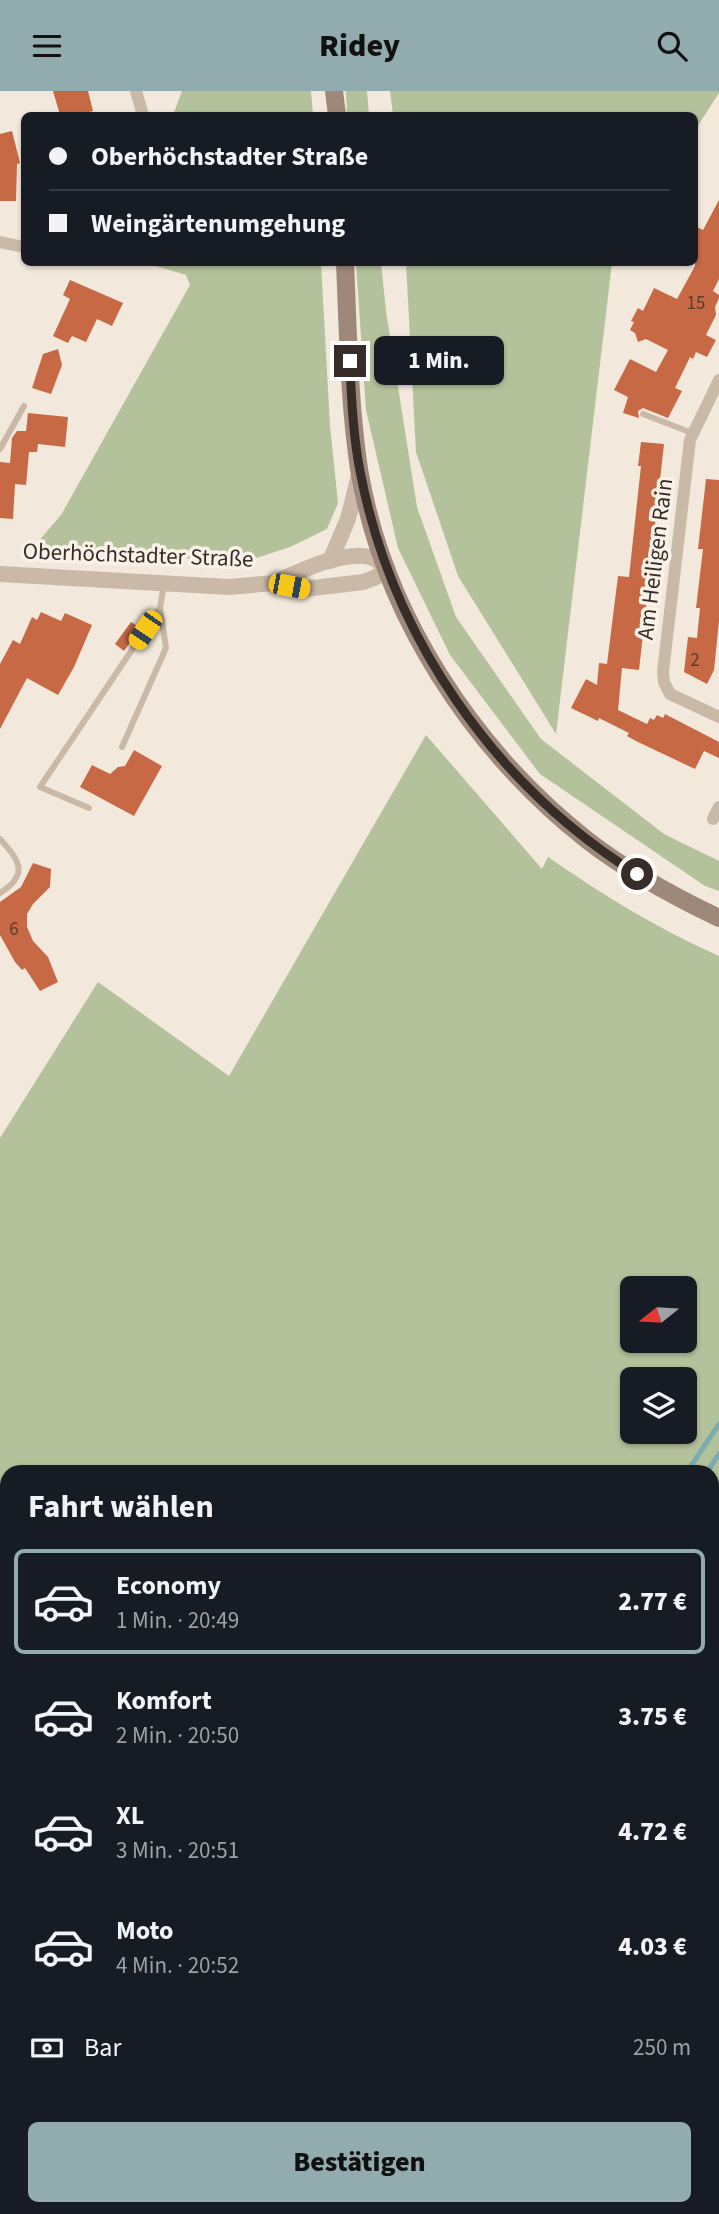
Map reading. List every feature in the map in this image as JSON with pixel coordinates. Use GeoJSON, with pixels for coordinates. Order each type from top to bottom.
{"type":"FeatureCollection","features":[{"type":"Feature","properties":{"kind":"main road"},"geometry":{"type":"LineString","coordinates":[[334,91],[337,112]]}},
{"type":"Feature","properties":{"kind":"main road"},"geometry":{"type":"LineString","coordinates":[[345,266],[352,414],[360,471],[388,570],[409,619],[445,685],[483,737],[525,785],[573,828],[650,883],[719,918]]}},
{"type":"Feature","properties":{"kind":"street"},"geometry":{"type":"LineString","coordinates":[[136,91],[141,112]]}},
{"type":"Feature","properties":{"kind":"street"},"geometry":{"type":"LineString","coordinates":[[0,242],[21,246]]}},
{"type":"Feature","properties":{"kind":"street","name":"Am Heiligen Rain"},"geometry":{"type":"LineString","coordinates":[[719,380],[692,433],[663,672],[670,694],[719,717]]}},
{"type":"Feature","properties":{"kind":"street"},"geometry":{"type":"LineString","coordinates":[[330,561],[348,519],[360,471]]}},
{"type":"Feature","properties":{"kind":"street","name":"Oberhöchstadter Straße"},"geometry":{"type":"LineString","coordinates":[[0,574],[229,587],[274,583],[304,589],[353,584],[374,578],[388,570],[381,562],[370,557],[348,557],[300,571],[274,583]]}},
{"type":"Feature","properties":{"kind":"street"},"geometry":{"type":"LineString","coordinates":[[713,819],[719,807]]}},
{"type":"Feature","properties":{"kind":"lane"},"geometry":{"type":"LineString","coordinates":[[0,449],[24,406]]}},
{"type":"Feature","properties":{"kind":"lane"},"geometry":{"type":"LineString","coordinates":[[643,414],[692,433]]}},
{"type":"Feature","properties":{"kind":"lane"},"geometry":{"type":"LineString","coordinates":[[122,747],[166,648],[160,608],[164,583]]}},
{"type":"Feature","properties":{"kind":"lane"},"geometry":{"type":"LineString","coordinates":[[89,808],[40,787],[160,608]]}},
{"type":"Feature","properties":{"kind":"lane"},"geometry":{"type":"LineString","coordinates":[[0,839],[14,855],[19,870],[11,885],[0,893]]}},
{"type":"Feature","properties":{"kind":"green space"},"geometry":{"type":"Polygon","coordinates":[[[182,91],[311,91],[313,112],[174,112],[182,91]]]}},
{"type":"Feature","properties":{"kind":"green space"},"geometry":{"type":"Polygon","coordinates":[[[346,91],[367,91],[369,112],[347,112],[346,91]]]}},
{"type":"Feature","properties":{"kind":"green space"},"geometry":{"type":"Polygon","coordinates":[[[390,91],[719,91],[698,125],[698,112],[393,112],[390,91]]]}},
{"type":"Feature","properties":{"kind":"green space"},"geometry":{"type":"Polygon","coordinates":[[[156,266],[321,266],[330,426],[338,503],[327,529],[290,547],[250,560],[50,555],[36,544],[61,515],[190,285],[186,275],[156,266]]]}},
{"type":"Feature","properties":{"kind":"green space"},"geometry":{"type":"Polygon","coordinates":[[[356,266],[381,266],[417,507],[456,617],[541,739],[664,834],[719,861],[719,891],[705,886],[540,774],[450,655],[398,548],[366,410],[356,266]]]}},
{"type":"Feature","properties":{"kind":"green space"},"geometry":{"type":"Polygon","coordinates":[[[406,266],[612,266],[556,734],[458,576],[416,452],[406,266]]]}},
{"type":"Feature","properties":{"kind":"green space"},"geometry":{"type":"Polygon","coordinates":[[[426,735],[542,869],[548,857],[631,911],[719,956],[719,1465],[0,1465],[0,1138],[98,982],[229,1076],[426,735]]]}},
{"type":"Feature","properties":{"kind":"building"},"geometry":{"type":"Polygon","coordinates":[[[53,91],[88,91],[93,111],[59,112],[53,91]]]}},
{"type":"Feature","properties":{"kind":"building"},"geometry":{"type":"Polygon","coordinates":[[[12,131],[20,163],[17,164],[16,201],[0,201],[0,134],[12,131]]]}},
{"type":"Feature","properties":{"kind":"building"},"geometry":{"type":"Polygon","coordinates":[[[719,200],[719,279],[713,291],[719,298],[715,307],[716,315],[706,335],[716,340],[707,357],[696,352],[693,359],[690,357],[675,388],[682,391],[668,418],[643,408],[638,411],[639,418],[623,413],[628,397],[614,390],[630,359],[656,372],[668,350],[646,339],[638,342],[635,333],[630,330],[634,322],[631,321],[638,308],[643,311],[654,288],[677,299],[695,266],[698,266],[698,228],[703,230],[719,200]]]}},
{"type":"Feature","properties":{"kind":"building"},"geometry":{"type":"Polygon","coordinates":[[[70,280],[123,303],[112,326],[97,319],[86,342],[72,336],[68,343],[53,336],[70,299],[63,295],[70,280]]]}},
{"type":"Feature","properties":{"kind":"building"},"geometry":{"type":"Polygon","coordinates":[[[58,349],[62,365],[51,394],[32,388],[43,354],[58,349]]]}},
{"type":"Feature","properties":{"kind":"building"},"geometry":{"type":"Polygon","coordinates":[[[28,413],[68,417],[65,447],[38,444],[37,452],[29,452],[26,485],[15,484],[13,519],[0,518],[0,462],[10,463],[12,438],[17,431],[26,431],[28,413]]]}},
{"type":"Feature","properties":{"kind":"building"},"geometry":{"type":"Polygon","coordinates":[[[641,442],[664,444],[639,670],[622,668],[618,710],[647,724],[650,718],[654,720],[657,715],[663,718],[665,714],[719,742],[719,758],[704,751],[695,769],[638,742],[627,736],[629,733],[599,718],[598,721],[571,708],[586,679],[597,685],[599,663],[607,664],[618,576],[629,577],[641,466],[638,466],[641,442]]]}},
{"type":"Feature","properties":{"kind":"building"},"geometry":{"type":"Polygon","coordinates":[[[706,479],[719,480],[719,621],[714,670],[707,684],[684,672],[688,637],[697,638],[700,608],[696,608],[703,549],[698,549],[706,479]]]}},
{"type":"Feature","properties":{"kind":"building"},"geometry":{"type":"Polygon","coordinates":[[[41,612],[61,621],[65,613],[92,625],[74,667],[58,695],[27,678],[0,729],[0,664],[13,640],[20,644],[32,617],[37,620],[41,612]]]}},
{"type":"Feature","properties":{"kind":"building"},"geometry":{"type":"Polygon","coordinates":[[[131,622],[140,628],[124,651],[115,644],[131,622]]]}},
{"type":"Feature","properties":{"kind":"building"},"geometry":{"type":"Polygon","coordinates":[[[134,750],[162,766],[134,816],[80,787],[92,765],[110,774],[118,767],[125,766],[134,750]]]}},
{"type":"Feature","properties":{"kind":"building"},"geometry":{"type":"Polygon","coordinates":[[[33,863],[51,869],[50,887],[27,914],[27,927],[33,941],[48,957],[58,982],[40,991],[25,968],[22,970],[15,962],[0,935],[0,902],[21,887],[33,863]]]}},
{"type":"Feature","properties":{"kind":"waterway"},"geometry":{"type":"LineString","coordinates":[[692,1465],[719,1424]]}},
{"type":"Feature","properties":{"kind":"waterway"},"geometry":{"type":"LineString","coordinates":[[712,1465],[719,1454]]}},
{"type":"Feature","properties":{"kind":"route"},"geometry":{"type":"LineString","coordinates":[[350,361],[352,414],[368,505],[388,570],[404,610],[424,648],[469,720],[525,785],[589,842],[637,874]]}}]}
